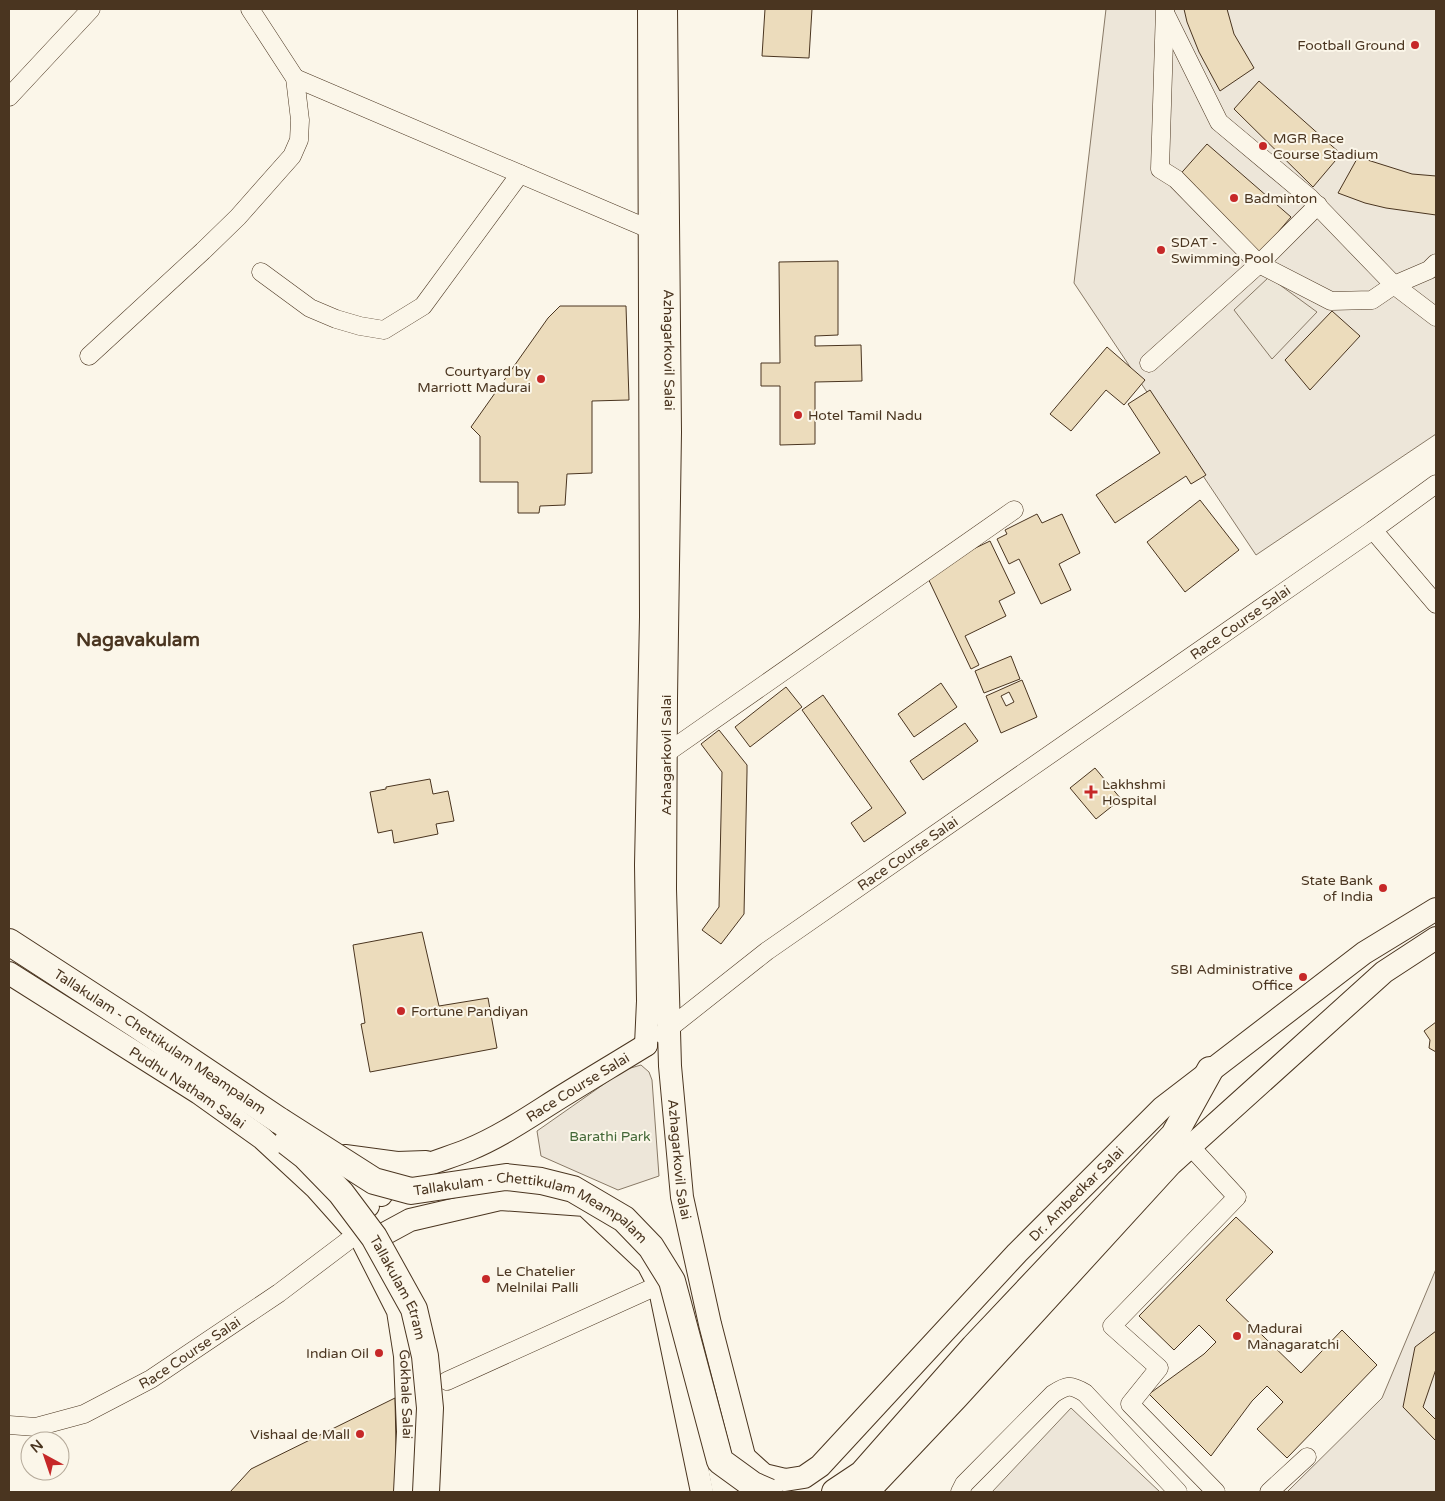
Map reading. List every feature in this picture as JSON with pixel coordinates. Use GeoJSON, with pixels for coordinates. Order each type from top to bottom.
{"type":"FeatureCollection","features":[{"type":"Feature","properties":{"kind":"highway","name":"Tallakulam - Chettikulam Meampalam"},"geometry":{"type":"LineString","coordinates":[[9,942],[374,1181],[411,1191],[506,1177],[541,1181],[573,1189],[624,1219],[651,1246],[672,1281],[732,1459],[726,1492]]}},
{"type":"Feature","properties":{"kind":"highway","name":"Tallakulam - Chettikulam Meampalam"},"geometry":{"type":"LineString","coordinates":[[9,964],[212,1090],[267,1127]]}},
{"type":"Feature","properties":{"kind":"highway"},"geometry":{"type":"LineString","coordinates":[[835,1492],[862,1474],[1019,1299],[1174,1135],[1210,1070]]}},
{"type":"Feature","properties":{"kind":"highway","name":"Tallakulam Etram"},"geometry":{"type":"LineString","coordinates":[[267,1127],[305,1156],[341,1193],[374,1237],[414,1309],[424,1356],[430,1408],[426,1492]]}},
{"type":"Feature","properties":{"kind":"highway"},"geometry":{"type":"LineString","coordinates":[[732,1459],[753,1485],[769,1492]]}},
{"type":"Feature","properties":{"kind":"main road","name":"Azhagarkovil Salai"},"geometry":{"type":"LineString","coordinates":[[649,9],[670,432],[665,888],[670,1066],[682,1197],[712,1333],[732,1459],[753,1492]]}},
{"type":"Feature","properties":{"kind":"main road","name":"Azhagarkovil Salai"},"geometry":{"type":"LineString","coordinates":[[646,1045],[648,1001],[646,865],[659,230],[666,9]]}},
{"type":"Feature","properties":{"kind":"main road","name":"Dr. Ambedkar Salai"},"geometry":{"type":"LineString","coordinates":[[732,1459],[764,1475],[785,1480],[804,1477],[820,1466],[1016,1253],[1162,1108],[1364,953],[1436,909]]}},
{"type":"Feature","properties":{"kind":"main road"},"geometry":{"type":"LineString","coordinates":[[9,931],[281,1107],[313,1130],[358,1169],[371,1206]]}},
{"type":"Feature","properties":{"kind":"main road"},"geometry":{"type":"LineString","coordinates":[[868,1492],[957,1398],[1171,1164],[1384,972],[1436,938]]}},
{"type":"Feature","properties":{"kind":"main road","name":"Pudhu Natham Salai"},"geometry":{"type":"LineString","coordinates":[[9,973],[199,1093],[262,1138],[316,1188],[355,1235]]}},
{"type":"Feature","properties":{"kind":"main road"},"geometry":{"type":"LineString","coordinates":[[646,1045],[670,1066]]}},
{"type":"Feature","properties":{"kind":"main road","name":"Race Course Salai"},"geometry":{"type":"LineString","coordinates":[[371,1206],[386,1188],[407,1174],[468,1150],[504,1132],[646,1045]]}},
{"type":"Feature","properties":{"kind":"main road"},"geometry":{"type":"LineString","coordinates":[[345,1156],[396,1163],[434,1162]]}},
{"type":"Feature","properties":{"kind":"main road"},"geometry":{"type":"LineString","coordinates":[[386,1233],[410,1220],[500,1198],[585,1205],[648,1264],[659,1285],[702,1492]]}},
{"type":"Feature","properties":{"kind":"main road"},"geometry":{"type":"LineString","coordinates":[[362,1206],[380,1209],[387,1220],[388,1227],[382,1239],[370,1245],[355,1235],[352,1214],[362,1206]]}},
{"type":"Feature","properties":{"kind":"main road","name":"Gokhale Salai"},"geometry":{"type":"LineString","coordinates":[[355,1235],[398,1312],[405,1356],[408,1432],[405,1492]]}},
{"type":"Feature","properties":{"kind":"street"},"geometry":{"type":"LineString","coordinates":[[9,97],[90,9]]}},
{"type":"Feature","properties":{"kind":"street"},"geometry":{"type":"LineString","coordinates":[[89,356],[204,251],[238,217],[292,156],[299,140],[300,120],[295,78],[250,9]]}},
{"type":"Feature","properties":{"kind":"street"},"geometry":{"type":"LineString","coordinates":[[1165,11],[1219,122],[1318,205],[1394,285],[1436,317]]}},
{"type":"Feature","properties":{"kind":"street"},"geometry":{"type":"LineString","coordinates":[[1165,11],[1160,169],[1176,180],[1259,264],[1331,301],[1372,300],[1394,285],[1429,270],[1436,263]]}},
{"type":"Feature","properties":{"kind":"street"},"geometry":{"type":"LineString","coordinates":[[295,78],[520,174],[659,230]]}},
{"type":"Feature","properties":{"kind":"street"},"geometry":{"type":"LineString","coordinates":[[261,272],[310,308],[336,319],[384,330],[423,306],[520,174]]}},
{"type":"Feature","properties":{"kind":"street"},"geometry":{"type":"LineString","coordinates":[[1149,363],[1259,264],[1318,205]]}},
{"type":"Feature","properties":{"kind":"street","name":"Race Course Salai"},"geometry":{"type":"LineString","coordinates":[[646,1045],[767,951],[1373,530],[1436,484]]}},
{"type":"Feature","properties":{"kind":"street"},"geometry":{"type":"LineString","coordinates":[[666,754],[1014,510]]}},
{"type":"Feature","properties":{"kind":"street"},"geometry":{"type":"LineString","coordinates":[[1373,530],[1436,604]]}},
{"type":"Feature","properties":{"kind":"street"},"geometry":{"type":"LineString","coordinates":[[1191,1147],[1237,1197],[1112,1326],[1158,1368],[1130,1404],[1216,1492]]}},
{"type":"Feature","properties":{"kind":"street","name":"Race Course Salai"},"geometry":{"type":"LineString","coordinates":[[9,1425],[36,1427],[84,1414],[151,1379],[279,1293],[355,1235]]}},
{"type":"Feature","properties":{"kind":"street"},"geometry":{"type":"LineString","coordinates":[[447,1381],[659,1285]]}},
{"type":"Feature","properties":{"kind":"street"},"geometry":{"type":"LineString","coordinates":[[960,1492],[970,1477],[1053,1394],[1064,1387],[1075,1387],[1084,1393],[1178,1492]]}},
{"type":"Feature","properties":{"kind":"street"},"geometry":{"type":"LineString","coordinates":[[1269,1492],[1307,1457]]}},
{"type":"Feature","properties":{"kind":"green space","name":"MGR Race Course Stadium"},"geometry":{"type":"Polygon","coordinates":[[[1106,9],[1436,9],[1436,434],[1256,555],[1074,283],[1106,9]]]}},
{"type":"Feature","properties":{"kind":"green space","name":"Barathi Park"},"geometry":{"type":"Polygon","coordinates":[[[641,1065],[649,1072],[652,1080],[659,1176],[618,1190],[541,1156],[537,1131],[624,1070],[641,1065]]]}},
{"type":"Feature","properties":{"kind":"green space"},"geometry":{"type":"Polygon","coordinates":[[[1436,1269],[1436,1492],[1287,1492],[1382,1398],[1436,1269]]]}},
{"type":"Feature","properties":{"kind":"green space"},"geometry":{"type":"Polygon","coordinates":[[[1071,1408],[1160,1492],[992,1492],[1071,1408]]]}},
{"type":"Feature","properties":{"kind":"shaded area"},"geometry":{"type":"Polygon","coordinates":[[[1269,277],[1317,312],[1272,359],[1234,310],[1269,277]]]}},
{"type":"Feature","properties":{"kind":"building"},"geometry":{"type":"Polygon","coordinates":[[[765,9],[812,9],[809,58],[762,56],[765,9]]]}},
{"type":"Feature","properties":{"kind":"building"},"geometry":{"type":"Polygon","coordinates":[[[1184,9],[1227,9],[1234,34],[1254,68],[1220,91],[1199,52],[1184,9]]]}},
{"type":"Feature","properties":{"kind":"building"},"geometry":{"type":"Polygon","coordinates":[[[1259,81],[1341,154],[1313,187],[1234,109],[1259,81]]]}},
{"type":"Feature","properties":{"kind":"building","name":"Badminton"},"geometry":{"type":"Polygon","coordinates":[[[1207,144],[1291,217],[1260,253],[1176,179],[1207,144]]]}},
{"type":"Feature","properties":{"kind":"building"},"geometry":{"type":"Polygon","coordinates":[[[1358,157],[1412,174],[1436,176],[1436,215],[1386,208],[1338,193],[1358,157]]]}},
{"type":"Feature","properties":{"kind":"building"},"geometry":{"type":"Polygon","coordinates":[[[838,261],[838,335],[815,336],[815,346],[861,345],[862,381],[815,382],[815,444],[780,445],[780,386],[761,386],[761,363],[780,363],[779,262],[838,261]]]}},
{"type":"Feature","properties":{"kind":"building","name":"Courtyard by Marriott Madurai"},"geometry":{"type":"Polygon","coordinates":[[[560,306],[626,306],[629,400],[592,401],[592,473],[567,474],[565,505],[540,506],[539,513],[518,513],[518,482],[480,482],[480,436],[471,427],[548,318],[560,306]]]}},
{"type":"Feature","properties":{"kind":"building"},"geometry":{"type":"Polygon","coordinates":[[[1332,311],[1360,336],[1310,390],[1285,360],[1332,311]]]}},
{"type":"Feature","properties":{"kind":"building"},"geometry":{"type":"Polygon","coordinates":[[[1107,347],[1145,380],[1124,405],[1106,390],[1071,431],[1050,414],[1107,347]]]}},
{"type":"Feature","properties":{"kind":"building"},"geometry":{"type":"Polygon","coordinates":[[[1150,390],[1206,475],[1191,484],[1186,476],[1115,523],[1096,495],[1160,453],[1128,404],[1150,390]]]}},
{"type":"Feature","properties":{"kind":"building"},"geometry":{"type":"Polygon","coordinates":[[[1200,500],[1239,550],[1185,592],[1147,542],[1200,500]]]}},
{"type":"Feature","properties":{"kind":"building"},"geometry":{"type":"Polygon","coordinates":[[[1037,514],[1042,523],[1062,514],[1080,553],[1059,564],[1071,590],[1041,604],[1019,559],[1009,564],[997,539],[1007,534],[1005,530],[1037,514]]]}},
{"type":"Feature","properties":{"kind":"building"},"geometry":{"type":"Polygon","coordinates":[[[990,541],[1015,593],[999,601],[1006,616],[965,636],[979,665],[971,669],[925,572],[990,541]]]}},
{"type":"Feature","properties":{"kind":"building"},"geometry":{"type":"Polygon","coordinates":[[[1011,656],[1020,679],[984,693],[975,671],[1011,656]]]}},
{"type":"Feature","properties":{"kind":"building"},"geometry":{"type":"Polygon","coordinates":[[[1022,680],[1037,717],[1001,733],[986,696],[1022,680]],[[1009,692],[1001,696],[1006,706],[1014,702],[1009,692]]]}},
{"type":"Feature","properties":{"kind":"building"},"geometry":{"type":"Polygon","coordinates":[[[941,683],[957,707],[914,737],[898,714],[941,683]]]}},
{"type":"Feature","properties":{"kind":"building"},"geometry":{"type":"Polygon","coordinates":[[[786,687],[802,707],[750,747],[735,727],[786,687]]]}},
{"type":"Feature","properties":{"kind":"building"},"geometry":{"type":"Polygon","coordinates":[[[823,695],[906,813],[864,842],[851,823],[872,808],[802,710],[823,695]]]}},
{"type":"Feature","properties":{"kind":"building"},"geometry":{"type":"Polygon","coordinates":[[[965,723],[978,741],[923,780],[910,761],[965,723]]]}},
{"type":"Feature","properties":{"kind":"building"},"geometry":{"type":"Polygon","coordinates":[[[719,730],[747,765],[744,914],[721,944],[702,930],[719,907],[722,772],[701,744],[719,730]]]}},
{"type":"Feature","properties":{"kind":"building"},"geometry":{"type":"Polygon","coordinates":[[[1095,768],[1121,799],[1096,819],[1070,788],[1095,768]]]}},
{"type":"Feature","properties":{"kind":"building"},"geometry":{"type":"Polygon","coordinates":[[[430,779],[433,794],[448,791],[454,821],[436,824],[438,834],[394,843],[392,830],[378,833],[370,792],[430,779]]]}},
{"type":"Feature","properties":{"kind":"building","name":"Fortune Pandiyan"},"geometry":{"type":"Polygon","coordinates":[[[422,932],[439,1006],[488,998],[497,1048],[370,1072],[361,1024],[365,1023],[353,945],[422,932]]]}},
{"type":"Feature","properties":{"kind":"building"},"geometry":{"type":"Polygon","coordinates":[[[1436,1022],[1436,1052],[1429,1048],[1430,1040],[1424,1031],[1436,1022]]]}},
{"type":"Feature","properties":{"kind":"building","name":"Madurai Managaratchi"},"geometry":{"type":"Polygon","coordinates":[[[1236,1217],[1273,1252],[1226,1300],[1301,1373],[1342,1330],[1377,1365],[1287,1458],[1257,1429],[1283,1402],[1267,1386],[1252,1401],[1211,1456],[1149,1394],[1204,1354],[1216,1342],[1199,1325],[1174,1350],[1139,1316],[1236,1217]]]}},
{"type":"Feature","properties":{"kind":"building"},"geometry":{"type":"Polygon","coordinates":[[[1436,1331],[1436,1369],[1423,1407],[1436,1420],[1436,1441],[1403,1407],[1415,1347],[1436,1331]]]}},
{"type":"Feature","properties":{"kind":"building","name":"Vishaal de Mall"},"geometry":{"type":"Polygon","coordinates":[[[395,1398],[397,1492],[230,1492],[251,1469],[395,1398]]]}},
{"type":"Feature","properties":{"kind":"place","name":"Football Ground"},"geometry":{"type":"Point","coordinates":[1415,45]}},
{"type":"Feature","properties":{"kind":"place","name":"MGR Race Course Stadium"},"geometry":{"type":"Point","coordinates":[1263,146]}},
{"type":"Feature","properties":{"kind":"place","name":"Badminton"},"geometry":{"type":"Point","coordinates":[1234,198]}},
{"type":"Feature","properties":{"kind":"place","name":"SDAT - Swimming Pool"},"geometry":{"type":"Point","coordinates":[1161,250]}},
{"type":"Feature","properties":{"kind":"place","name":"Courtyard by Marriott Madurai"},"geometry":{"type":"Point","coordinates":[541,379]}},
{"type":"Feature","properties":{"kind":"place","name":"Hotel Tamil Nadu"},"geometry":{"type":"Point","coordinates":[798,415]}},
{"type":"Feature","properties":{"kind":"place","name":"Lakhshmi Hospital"},"geometry":{"type":"Point","coordinates":[1091,792]}},
{"type":"Feature","properties":{"kind":"place","name":"State Bank of India"},"geometry":{"type":"Point","coordinates":[1383,888]}},
{"type":"Feature","properties":{"kind":"place","name":"SBI Administrative Office"},"geometry":{"type":"Point","coordinates":[1303,977]}},
{"type":"Feature","properties":{"kind":"place","name":"Fortune Pandiyan"},"geometry":{"type":"Point","coordinates":[401,1011]}},
{"type":"Feature","properties":{"kind":"place","name":"Le Chatelier Melnilai Palli"},"geometry":{"type":"Point","coordinates":[486,1279]}},
{"type":"Feature","properties":{"kind":"place","name":"Madurai Managaratchi"},"geometry":{"type":"Point","coordinates":[1237,1336]}},
{"type":"Feature","properties":{"kind":"place","name":"Indian Oil"},"geometry":{"type":"Point","coordinates":[379,1353]}},
{"type":"Feature","properties":{"kind":"place","name":"Vishaal de Mall"},"geometry":{"type":"Point","coordinates":[360,1434]}},
{"type":"Feature","properties":{"kind":"district","name":"Nagavakulam"},"geometry":{"type":"Point","coordinates":[138,640]}}]}
